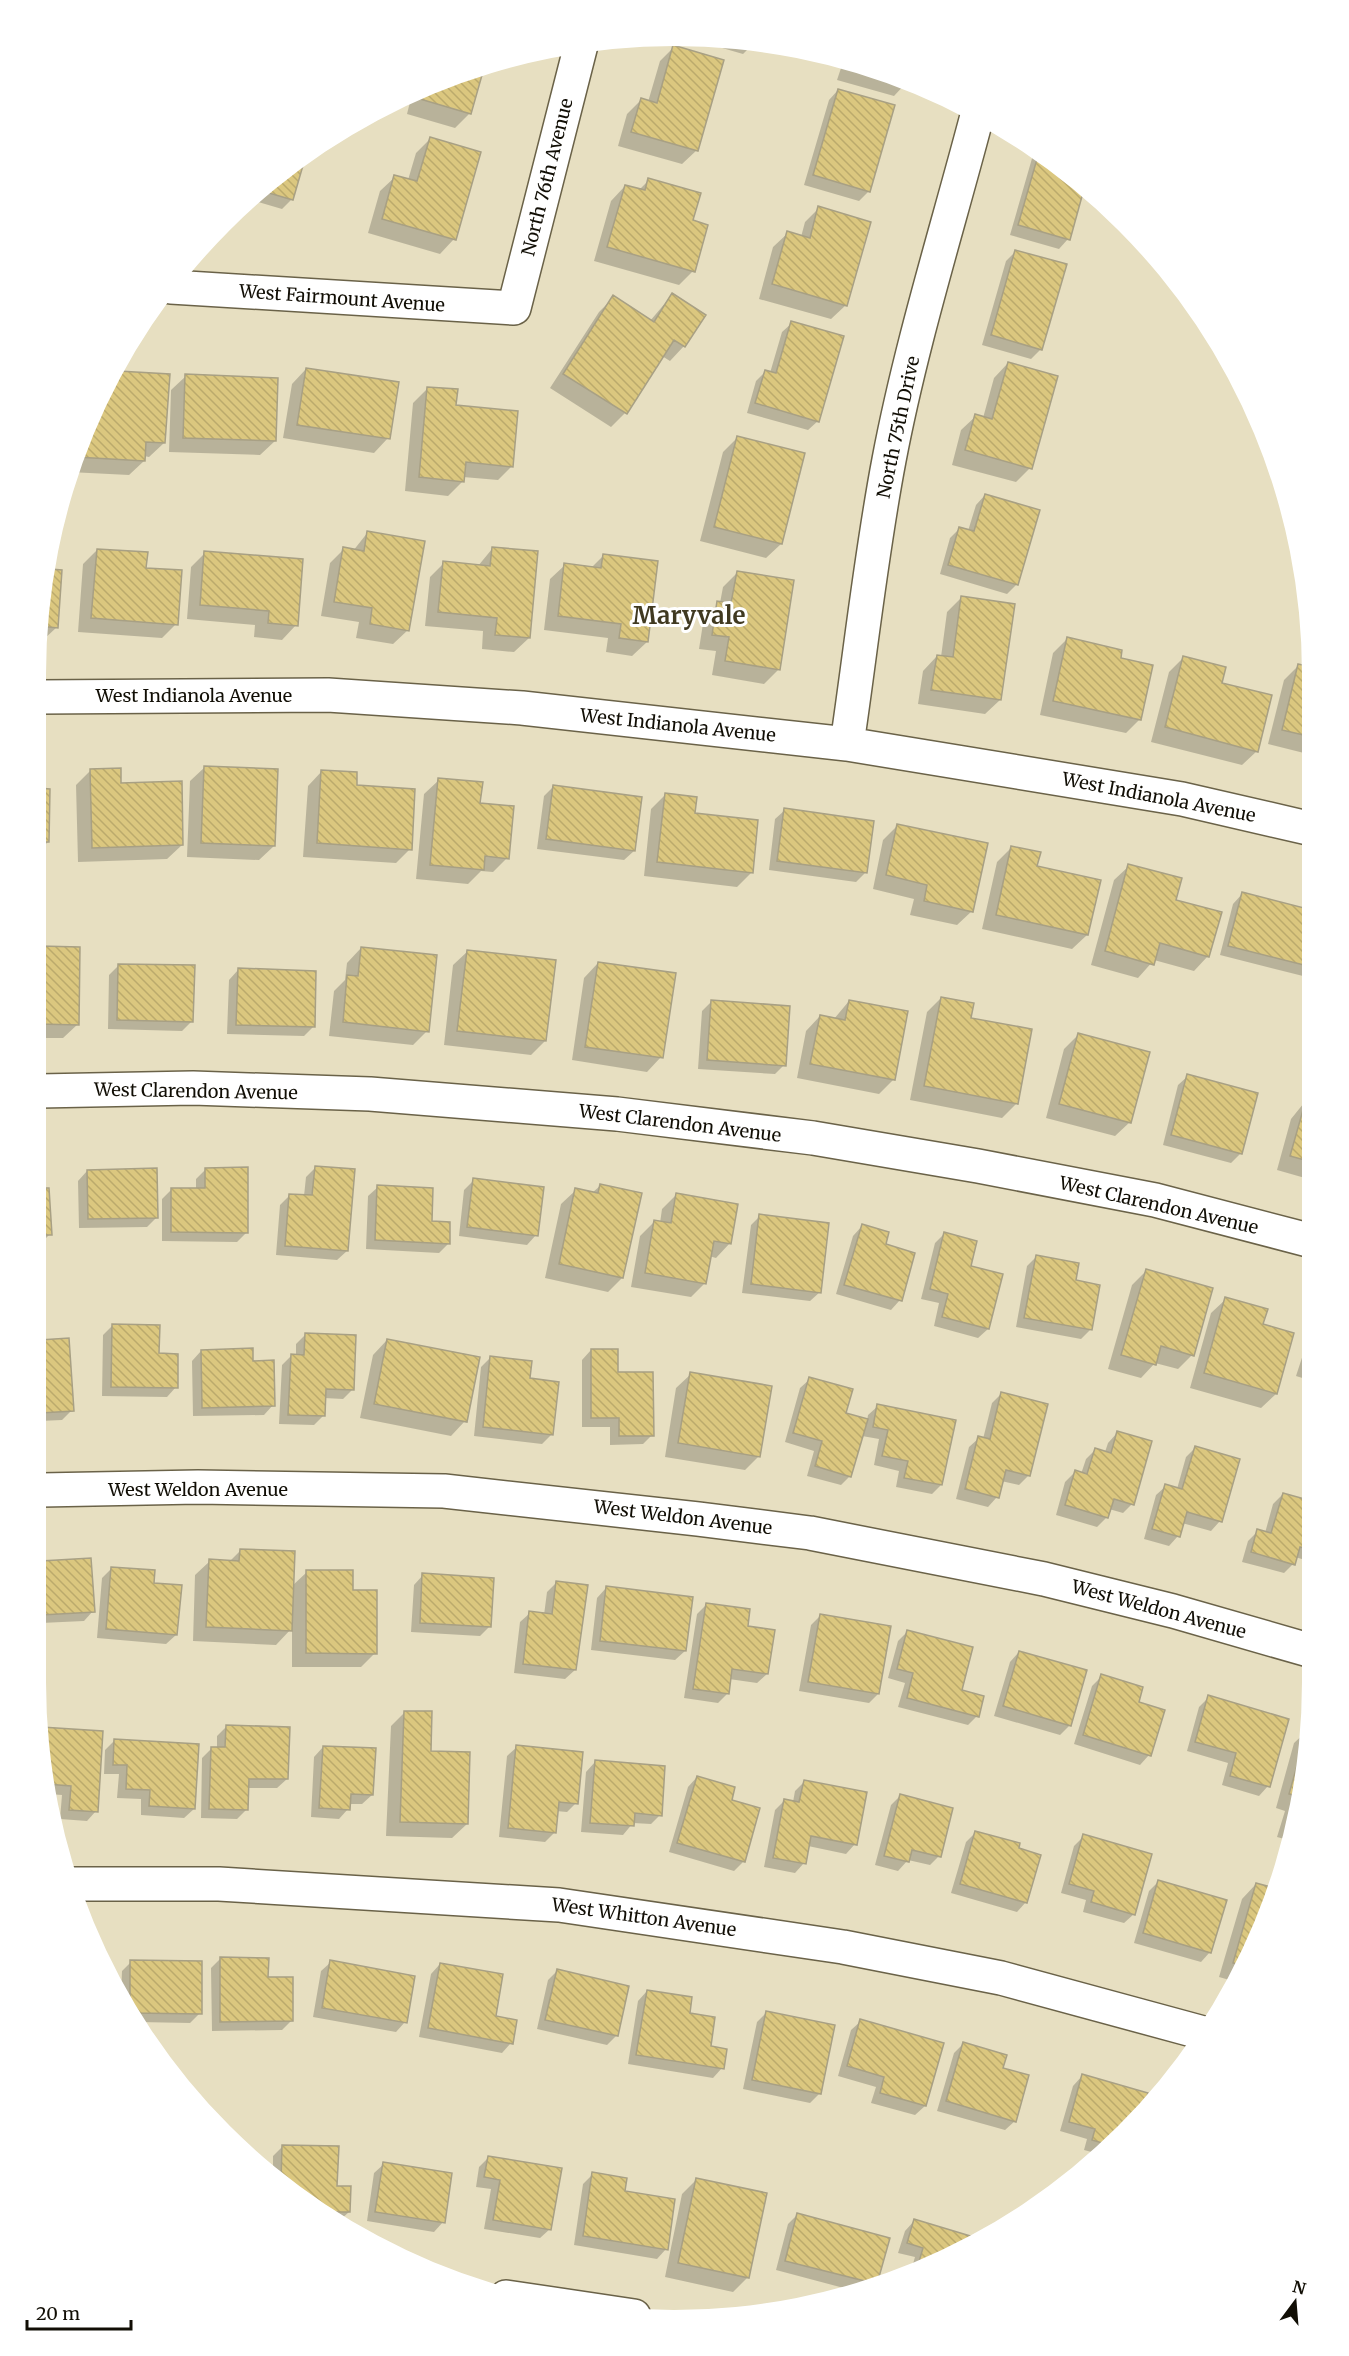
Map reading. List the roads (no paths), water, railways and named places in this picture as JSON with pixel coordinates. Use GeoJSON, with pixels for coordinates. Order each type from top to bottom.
{"type":"FeatureCollection","features":[{"type":"Feature","properties":{"kind":"street","name":"North 76th Avenue"},"geometry":{"type":"LineString","coordinates":[[514,308],[578,55]]}},
{"type":"Feature","properties":{"kind":"street","name":"North 75th Drive"},"geometry":{"type":"LineString","coordinates":[[847,744],[878,517],[890,458],[908,375],[975,123]]}},
{"type":"Feature","properties":{"kind":"street","name":"West Fairmount Avenue"},"geometry":{"type":"LineString","coordinates":[[180,288],[514,308]]}},
{"type":"Feature","properties":{"kind":"street","name":"West Indianola Avenue"},"geometry":{"type":"LineString","coordinates":[[46,697],[328,695],[522,708],[847,744],[1182,799],[1302,827]]}},
{"type":"Feature","properties":{"kind":"street","name":"West Clarendon Avenue"},"geometry":{"type":"LineString","coordinates":[[46,1091],[193,1088],[370,1094],[617,1114],[813,1138],[978,1166],[1155,1200],[1302,1238]]}},
{"type":"Feature","properties":{"kind":"street","name":"West Weldon Avenue"},"geometry":{"type":"LineString","coordinates":[[46,1490],[198,1487],[444,1491],[810,1533],[1044,1579],[1173,1611],[1302,1648]]}},
{"type":"Feature","properties":{"kind":"street","name":"West Whitton Avenue"},"geometry":{"type":"LineString","coordinates":[[80,1884],[219,1884],[559,1905],[843,1947],[978,1973],[1196,2031]]}},
{"type":"Feature","properties":{"kind":"district","name":"Maryvale"},"geometry":{"type":"Point","coordinates":[689,615]}}]}
